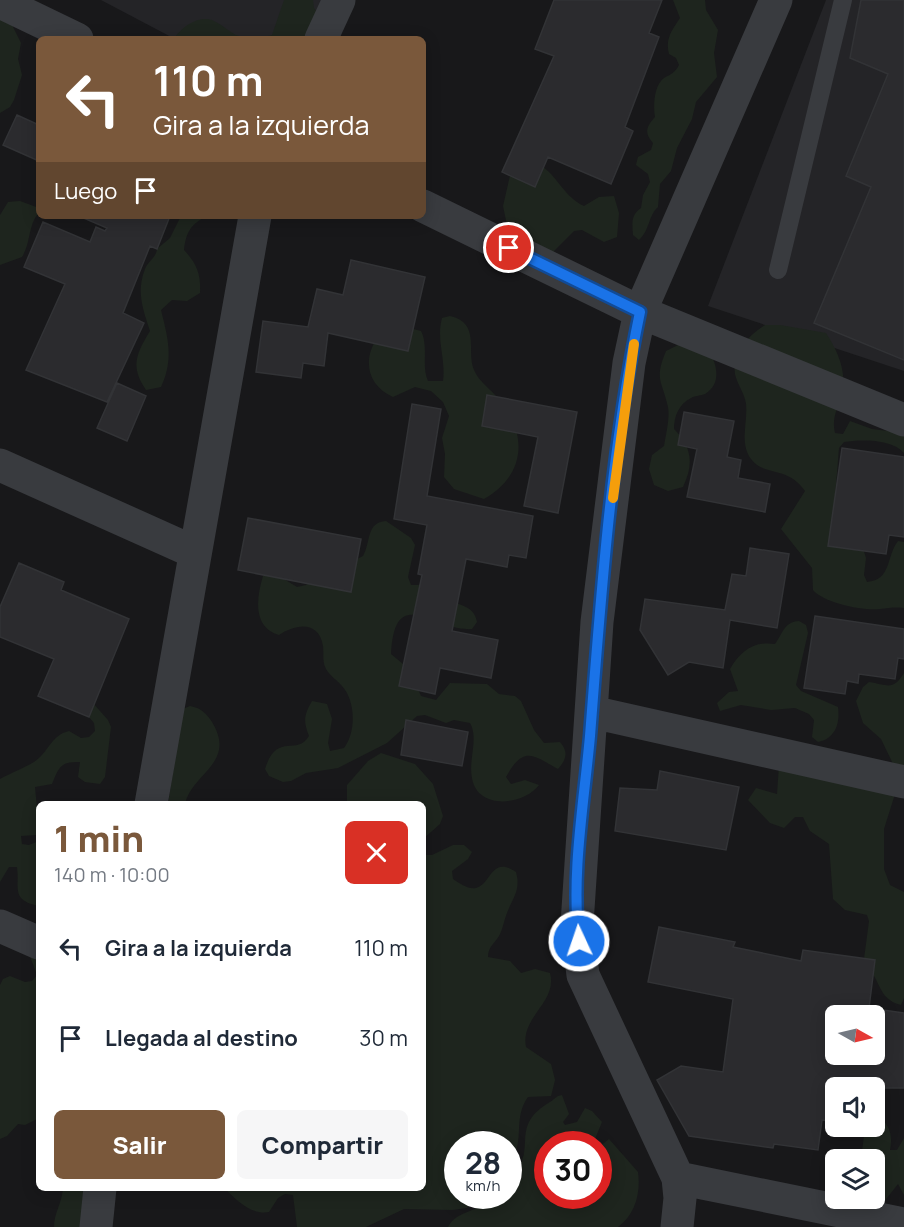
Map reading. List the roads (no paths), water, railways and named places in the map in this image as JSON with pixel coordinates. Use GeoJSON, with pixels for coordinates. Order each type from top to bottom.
{"type":"FeatureCollection","features":[{"type":"Feature","properties":{"kind":"street"},"geometry":{"type":"LineString","coordinates":[[322,36],[339,0]]}},
{"type":"Feature","properties":{"kind":"street"},"geometry":{"type":"LineString","coordinates":[[677,1227],[680,1198],[678,1178],[583,975],[577,924],[579,877],[599,611],[629,363],[640,312],[776,0]]}},
{"type":"Feature","properties":{"kind":"street"},"geometry":{"type":"LineString","coordinates":[[0,2],[71,36]]}},
{"type":"Feature","properties":{"kind":"street"},"geometry":{"type":"LineString","coordinates":[[426,207],[640,312],[904,420]]}},
{"type":"Feature","properties":{"kind":"street"},"geometry":{"type":"LineString","coordinates":[[152,801],[254,219]]}},
{"type":"Feature","properties":{"kind":"street"},"geometry":{"type":"LineString","coordinates":[[0,465],[194,552]]}},
{"type":"Feature","properties":{"kind":"street"},"geometry":{"type":"LineString","coordinates":[[592,712],[904,782]]}},
{"type":"Feature","properties":{"kind":"street"},"geometry":{"type":"LineString","coordinates":[[0,926],[36,942]]}},
{"type":"Feature","properties":{"kind":"street"},"geometry":{"type":"LineString","coordinates":[[678,1178],[904,1224]]}},
{"type":"Feature","properties":{"kind":"street"},"geometry":{"type":"LineString","coordinates":[[96,1227],[100,1191]]}},
{"type":"Feature","properties":{"kind":"lane"},"geometry":{"type":"LineString","coordinates":[[778,270],[843,0]]}}]}
